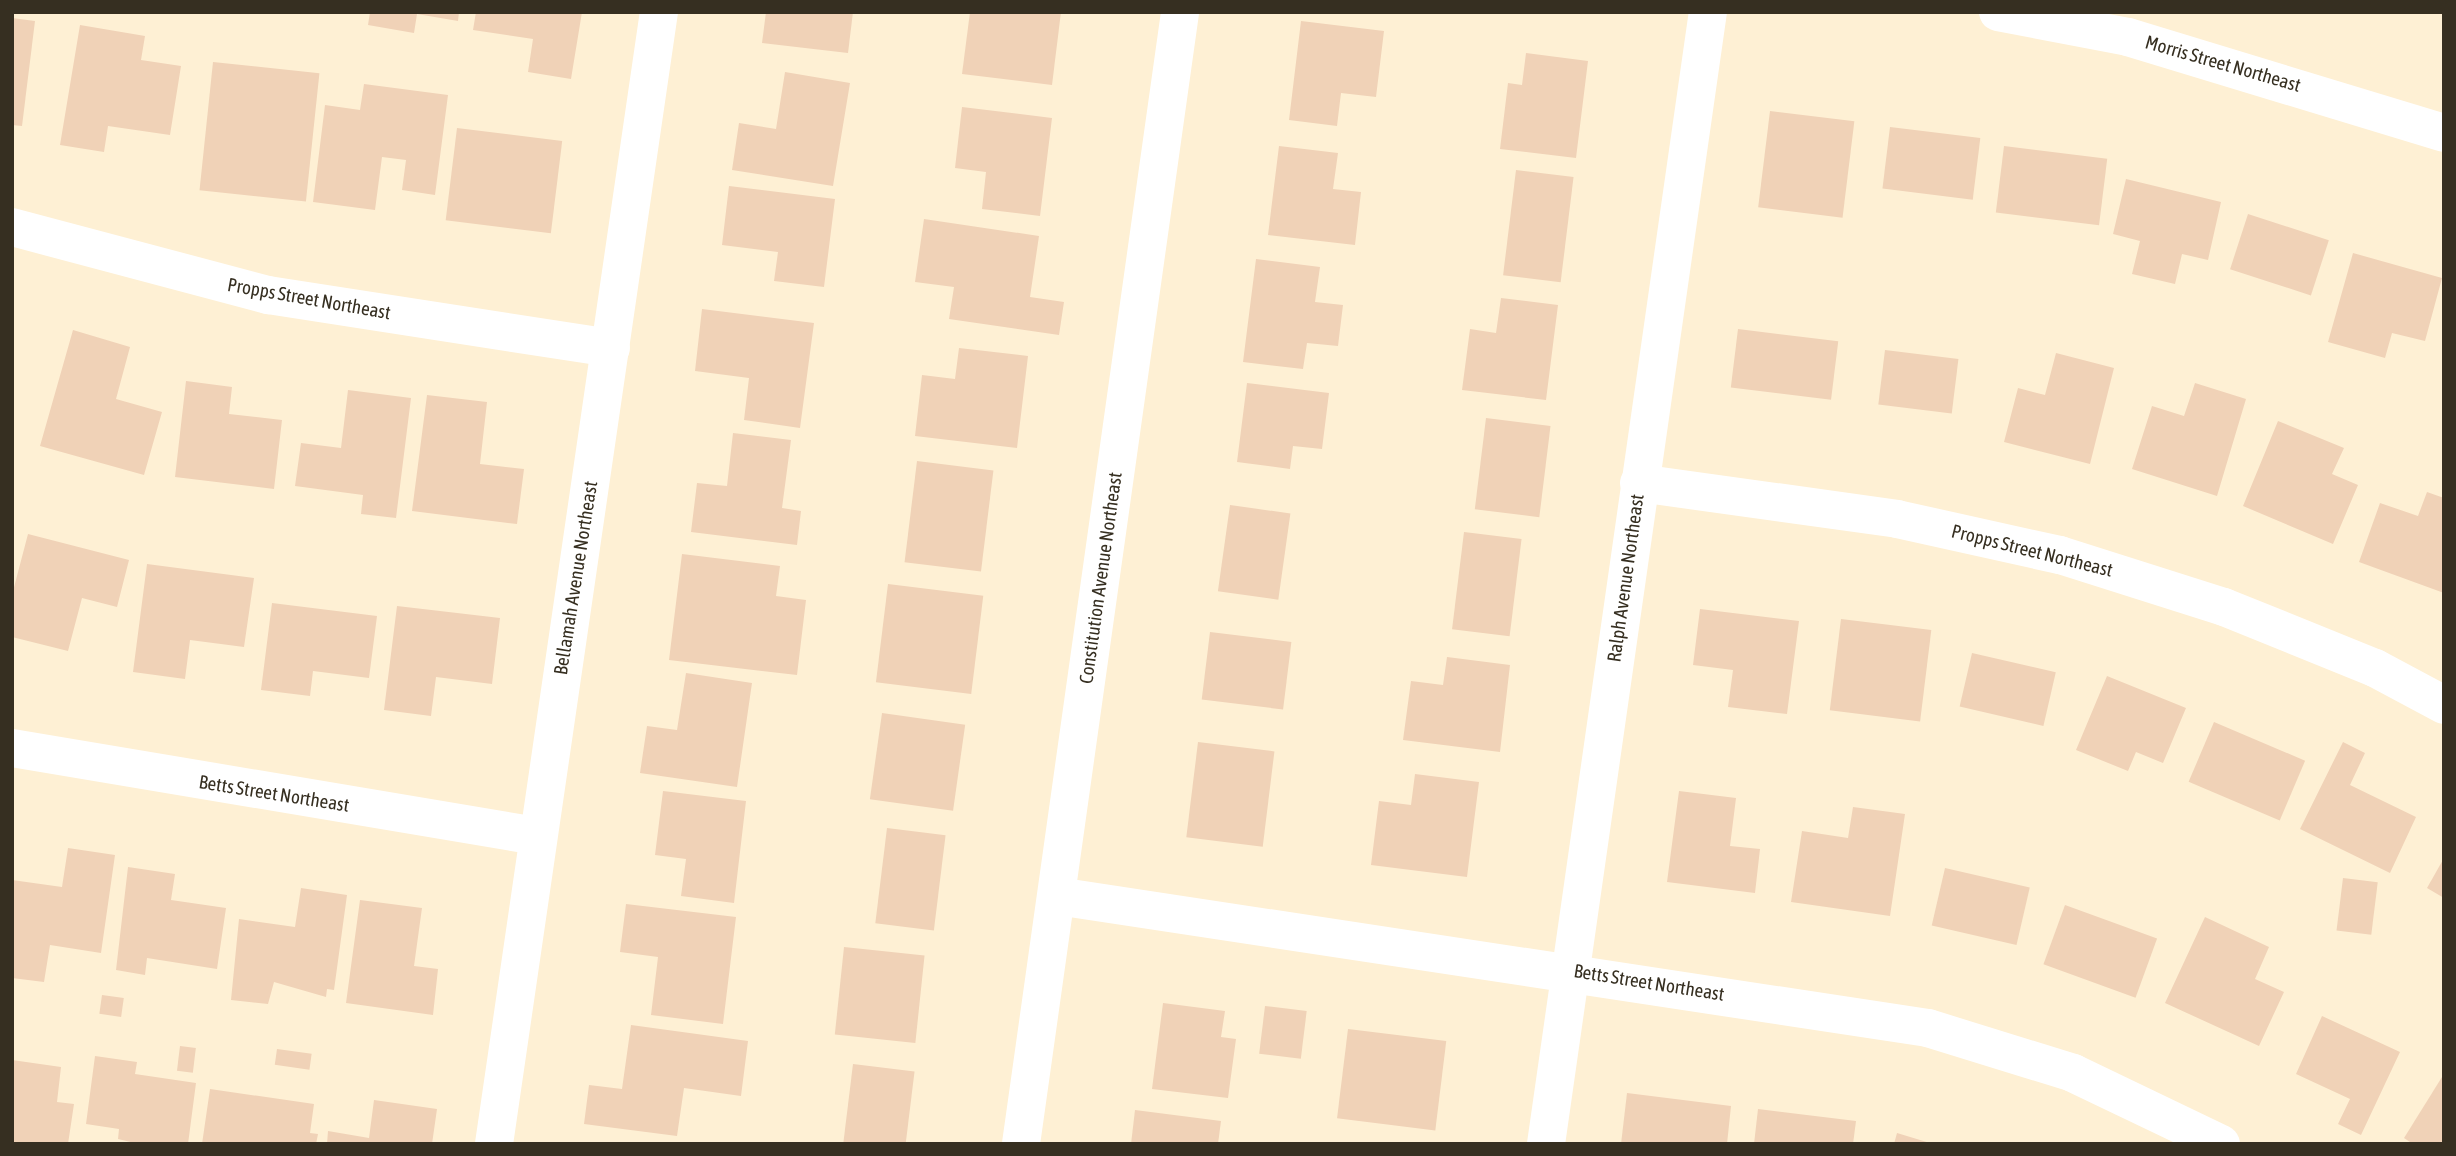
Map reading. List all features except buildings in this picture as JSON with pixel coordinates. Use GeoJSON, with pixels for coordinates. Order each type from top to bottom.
{"type":"FeatureCollection","features":[{"type":"Feature","properties":{"kind":"street","name":"Bellamah Avenue Northeast"},"geometry":{"type":"LineString","coordinates":[[494,1144],[659,12]]}},
{"type":"Feature","properties":{"kind":"street","name":"Constitution Avenue Northeast"},"geometry":{"type":"LineString","coordinates":[[1021,1144],[1180,12]]}},
{"type":"Feature","properties":{"kind":"street","name":"Ralph Avenue Northeast"},"geometry":{"type":"LineString","coordinates":[[1546,1144],[1708,12]]}},
{"type":"Feature","properties":{"kind":"street","name":"Morris Street Northeast"},"geometry":{"type":"LineString","coordinates":[[1998,12],[2128,37],[2444,133]]}},
{"type":"Feature","properties":{"kind":"street","name":"Propps Street Northeast"},"geometry":{"type":"LineString","coordinates":[[12,227],[268,295],[611,348]]}},
{"type":"Feature","properties":{"kind":"street","name":"Propps Street Northeast"},"geometry":{"type":"LineString","coordinates":[[1639,483],[1897,519],[2060,555],[2224,607],[2375,668],[2444,705]]}},
{"type":"Feature","properties":{"kind":"street","name":"Betts Street Northeast"},"geometry":{"type":"LineString","coordinates":[[12,748],[537,836]]}},
{"type":"Feature","properties":{"kind":"street","name":"Betts Street Northeast"},"geometry":{"type":"LineString","coordinates":[[1057,896],[1570,970],[1928,1028],[2073,1073],[2221,1144]]}}]}
